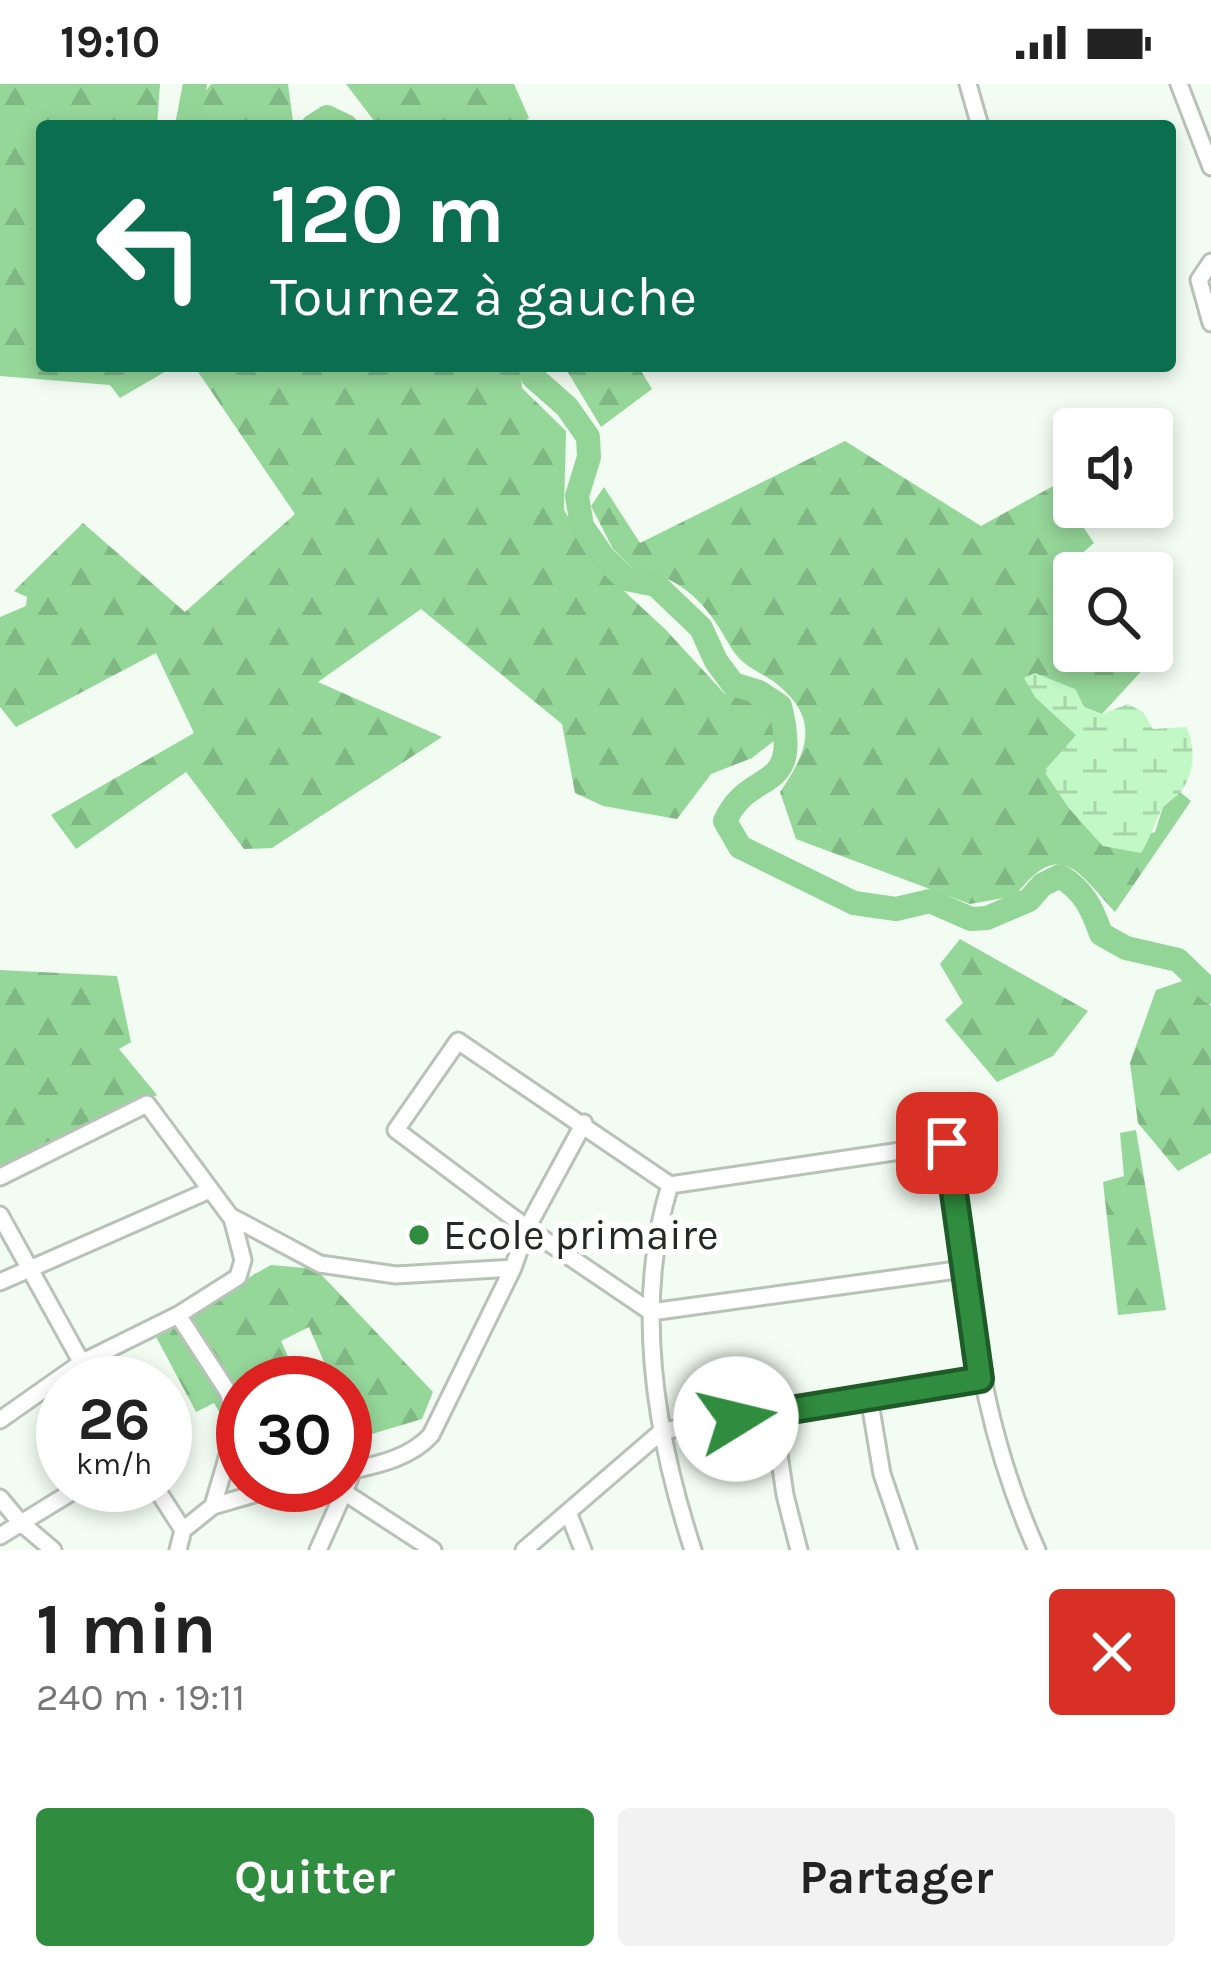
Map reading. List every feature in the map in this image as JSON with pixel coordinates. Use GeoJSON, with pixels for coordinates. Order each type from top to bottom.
{"type":"FeatureCollection","features":[{"type":"Feature","properties":{"kind":"street"},"geometry":{"type":"LineString","coordinates":[[968,84],[978,120]]}},
{"type":"Feature","properties":{"kind":"street"},"geometry":{"type":"LineString","coordinates":[[1179,84],[1211,166]]}},
{"type":"Feature","properties":{"kind":"street"},"geometry":{"type":"LineString","coordinates":[[1211,262],[1199,280],[1211,323]]}},
{"type":"Feature","properties":{"kind":"street"},"geometry":{"type":"LineString","coordinates":[[964,1269],[652,1312],[527,1228],[396,1130],[457,1041],[670,1185],[948,1144],[980,1379],[1009,1489],[1037,1550]]}},
{"type":"Feature","properties":{"kind":"street"},"geometry":{"type":"LineString","coordinates":[[0,1177],[147,1104],[237,1229],[243,1260],[238,1277],[178,1315],[95,1356]]}},
{"type":"Feature","properties":{"kind":"street"},"geometry":{"type":"LineString","coordinates":[[372,1467],[413,1451],[431,1435],[513,1268],[527,1228],[584,1123]]}},
{"type":"Feature","properties":{"kind":"street"},"geometry":{"type":"LineString","coordinates":[[670,1185],[654,1255],[652,1312],[662,1432],[674,1492],[693,1550]]}},
{"type":"Feature","properties":{"kind":"street"},"geometry":{"type":"LineString","coordinates":[[0,1282],[210,1190]]}},
{"type":"Feature","properties":{"kind":"street"},"geometry":{"type":"LineString","coordinates":[[0,1215],[77,1356]]}},
{"type":"Feature","properties":{"kind":"street"},"geometry":{"type":"LineString","coordinates":[[230,1216],[320,1264],[352,1271],[396,1275],[513,1268]]}},
{"type":"Feature","properties":{"kind":"street"},"geometry":{"type":"LineString","coordinates":[[178,1315],[228,1391],[232,1405],[230,1450],[213,1506]]}},
{"type":"Feature","properties":{"kind":"street"},"geometry":{"type":"LineString","coordinates":[[524,1550],[662,1432],[980,1379]]}},
{"type":"Feature","properties":{"kind":"street"},"geometry":{"type":"LineString","coordinates":[[0,1420],[36,1395]]}},
{"type":"Feature","properties":{"kind":"street"},"geometry":{"type":"LineString","coordinates":[[869,1397],[882,1474],[908,1550]]}},
{"type":"Feature","properties":{"kind":"street"},"geometry":{"type":"LineString","coordinates":[[773,1413],[785,1495],[800,1550]]}},
{"type":"Feature","properties":{"kind":"street"},"geometry":{"type":"LineString","coordinates":[[0,1498],[53,1550]]}},
{"type":"Feature","properties":{"kind":"street"},"geometry":{"type":"LineString","coordinates":[[178,1550],[183,1530],[216,1505]]}},
{"type":"Feature","properties":{"kind":"street"},"geometry":{"type":"LineString","coordinates":[[372,1510],[433,1550]]}},
{"type":"Feature","properties":{"kind":"street"},"geometry":{"type":"LineString","coordinates":[[0,1536],[37,1512]]}},
{"type":"Feature","properties":{"kind":"street"},"geometry":{"type":"LineString","coordinates":[[171,1512],[183,1530]]}},
{"type":"Feature","properties":{"kind":"street"},"geometry":{"type":"LineString","coordinates":[[318,1550],[335,1512]]}},
{"type":"Feature","properties":{"kind":"street"},"geometry":{"type":"LineString","coordinates":[[568,1512],[583,1550]]}},
{"type":"Feature","properties":{"kind":"green space"},"geometry":{"type":"Polygon","coordinates":[[[0,84],[160,84],[157,120],[36,120],[36,372],[165,372],[120,398],[110,385],[0,376],[0,84]]]}},
{"type":"Feature","properties":{"kind":"green space"},"geometry":{"type":"Polygon","coordinates":[[[211,84],[288,84],[293,120],[198,120],[211,84]]]}},
{"type":"Feature","properties":{"kind":"green space"},"geometry":{"type":"Polygon","coordinates":[[[346,84],[514,84],[529,118],[526,120],[373,120],[346,84]]]}},
{"type":"Feature","properties":{"kind":"green space"},"geometry":{"type":"Polygon","coordinates":[[[198,372],[521,372],[522,388],[566,431],[564,510],[598,567],[724,693],[767,707],[780,736],[752,758],[711,774],[677,819],[603,806],[575,793],[562,724],[421,609],[318,682],[442,737],[272,848],[244,849],[186,772],[76,849],[51,815],[194,733],[156,653],[16,727],[0,707],[0,617],[26,606],[27,597],[14,591],[83,523],[185,612],[295,514],[198,372]]]}},
{"type":"Feature","properties":{"kind":"green space"},"geometry":{"type":"Polygon","coordinates":[[[568,372],[642,372],[652,389],[601,427],[568,372]]]}},
{"type":"Feature","properties":{"kind":"green space"},"geometry":{"type":"Polygon","coordinates":[[[845,441],[981,526],[1053,486],[1053,528],[1084,528],[1094,543],[1084,552],[1053,552],[1053,672],[1141,672],[1102,714],[1084,707],[1075,689],[1035,697],[1077,735],[1045,772],[1103,846],[1155,832],[1163,807],[1180,792],[1191,801],[1115,912],[1067,866],[1044,868],[1015,896],[970,904],[796,839],[780,792],[803,750],[805,724],[800,711],[778,685],[739,658],[693,596],[673,582],[636,572],[613,549],[591,506],[604,487],[640,543],[845,441]]]}},
{"type":"Feature","properties":{"kind":"green space"},"geometry":{"type":"Polygon","coordinates":[[[1035,673],[1075,689],[1084,707],[1102,714],[1128,704],[1143,712],[1153,729],[1186,727],[1193,753],[1188,779],[1163,807],[1141,853],[1103,846],[1044,771],[1076,735],[1035,697],[1024,678],[1035,673]]]}},
{"type":"Feature","properties":{"kind":"green space"},"geometry":{"type":"Polygon","coordinates":[[[960,939],[1088,1011],[1053,1056],[997,1082],[945,1020],[963,1003],[940,964],[960,939]]]}},
{"type":"Feature","properties":{"kind":"green space"},"geometry":{"type":"Polygon","coordinates":[[[0,970],[117,976],[131,1042],[119,1049],[157,1095],[0,1172],[0,970]]]}},
{"type":"Feature","properties":{"kind":"green space"},"geometry":{"type":"Polygon","coordinates":[[[1185,980],[1211,1006],[1211,1153],[1178,1171],[1138,1123],[1130,1063],[1156,990],[1185,980]]]}},
{"type":"Feature","properties":{"kind":"green space"},"geometry":{"type":"Polygon","coordinates":[[[1136,1130],[1166,1310],[1118,1315],[1103,1182],[1124,1176],[1120,1133],[1136,1130]]]}},
{"type":"Feature","properties":{"kind":"green space"},"geometry":{"type":"Polygon","coordinates":[[[271,1265],[316,1269],[433,1392],[422,1419],[372,1434],[372,1356],[321,1356],[309,1327],[281,1341],[288,1356],[216,1356],[216,1406],[214,1403],[196,1412],[192,1356],[166,1356],[153,1331],[271,1265]]]}},
{"type":"Feature","properties":{"kind":"waterway"},"geometry":{"type":"LineString","coordinates":[[188,120],[195,84]]}},
{"type":"Feature","properties":{"kind":"waterway"},"geometry":{"type":"LineString","coordinates":[[322,120],[333,120]]}},
{"type":"Feature","properties":{"kind":"waterway"},"geometry":{"type":"LineString","coordinates":[[532,372],[567,407],[588,437],[589,457],[577,496],[582,526],[604,558],[626,579],[656,585],[701,628],[733,684],[759,692],[780,706],[785,755],[779,768],[747,792],[725,821],[740,847],[854,903],[896,909],[930,901],[971,919],[987,918],[1029,900],[1042,885],[1060,876],[1086,901],[1101,934],[1126,948],[1178,960],[1211,992]]}},
{"type":"Feature","properties":{"kind":"place","name":"Ecole primaire"},"geometry":{"type":"Point","coordinates":[419,1235]}},
{"type":"Feature","properties":{"kind":"route"},"geometry":{"type":"LineString","coordinates":[[736,1419],[980,1379],[947,1143]]}}]}
